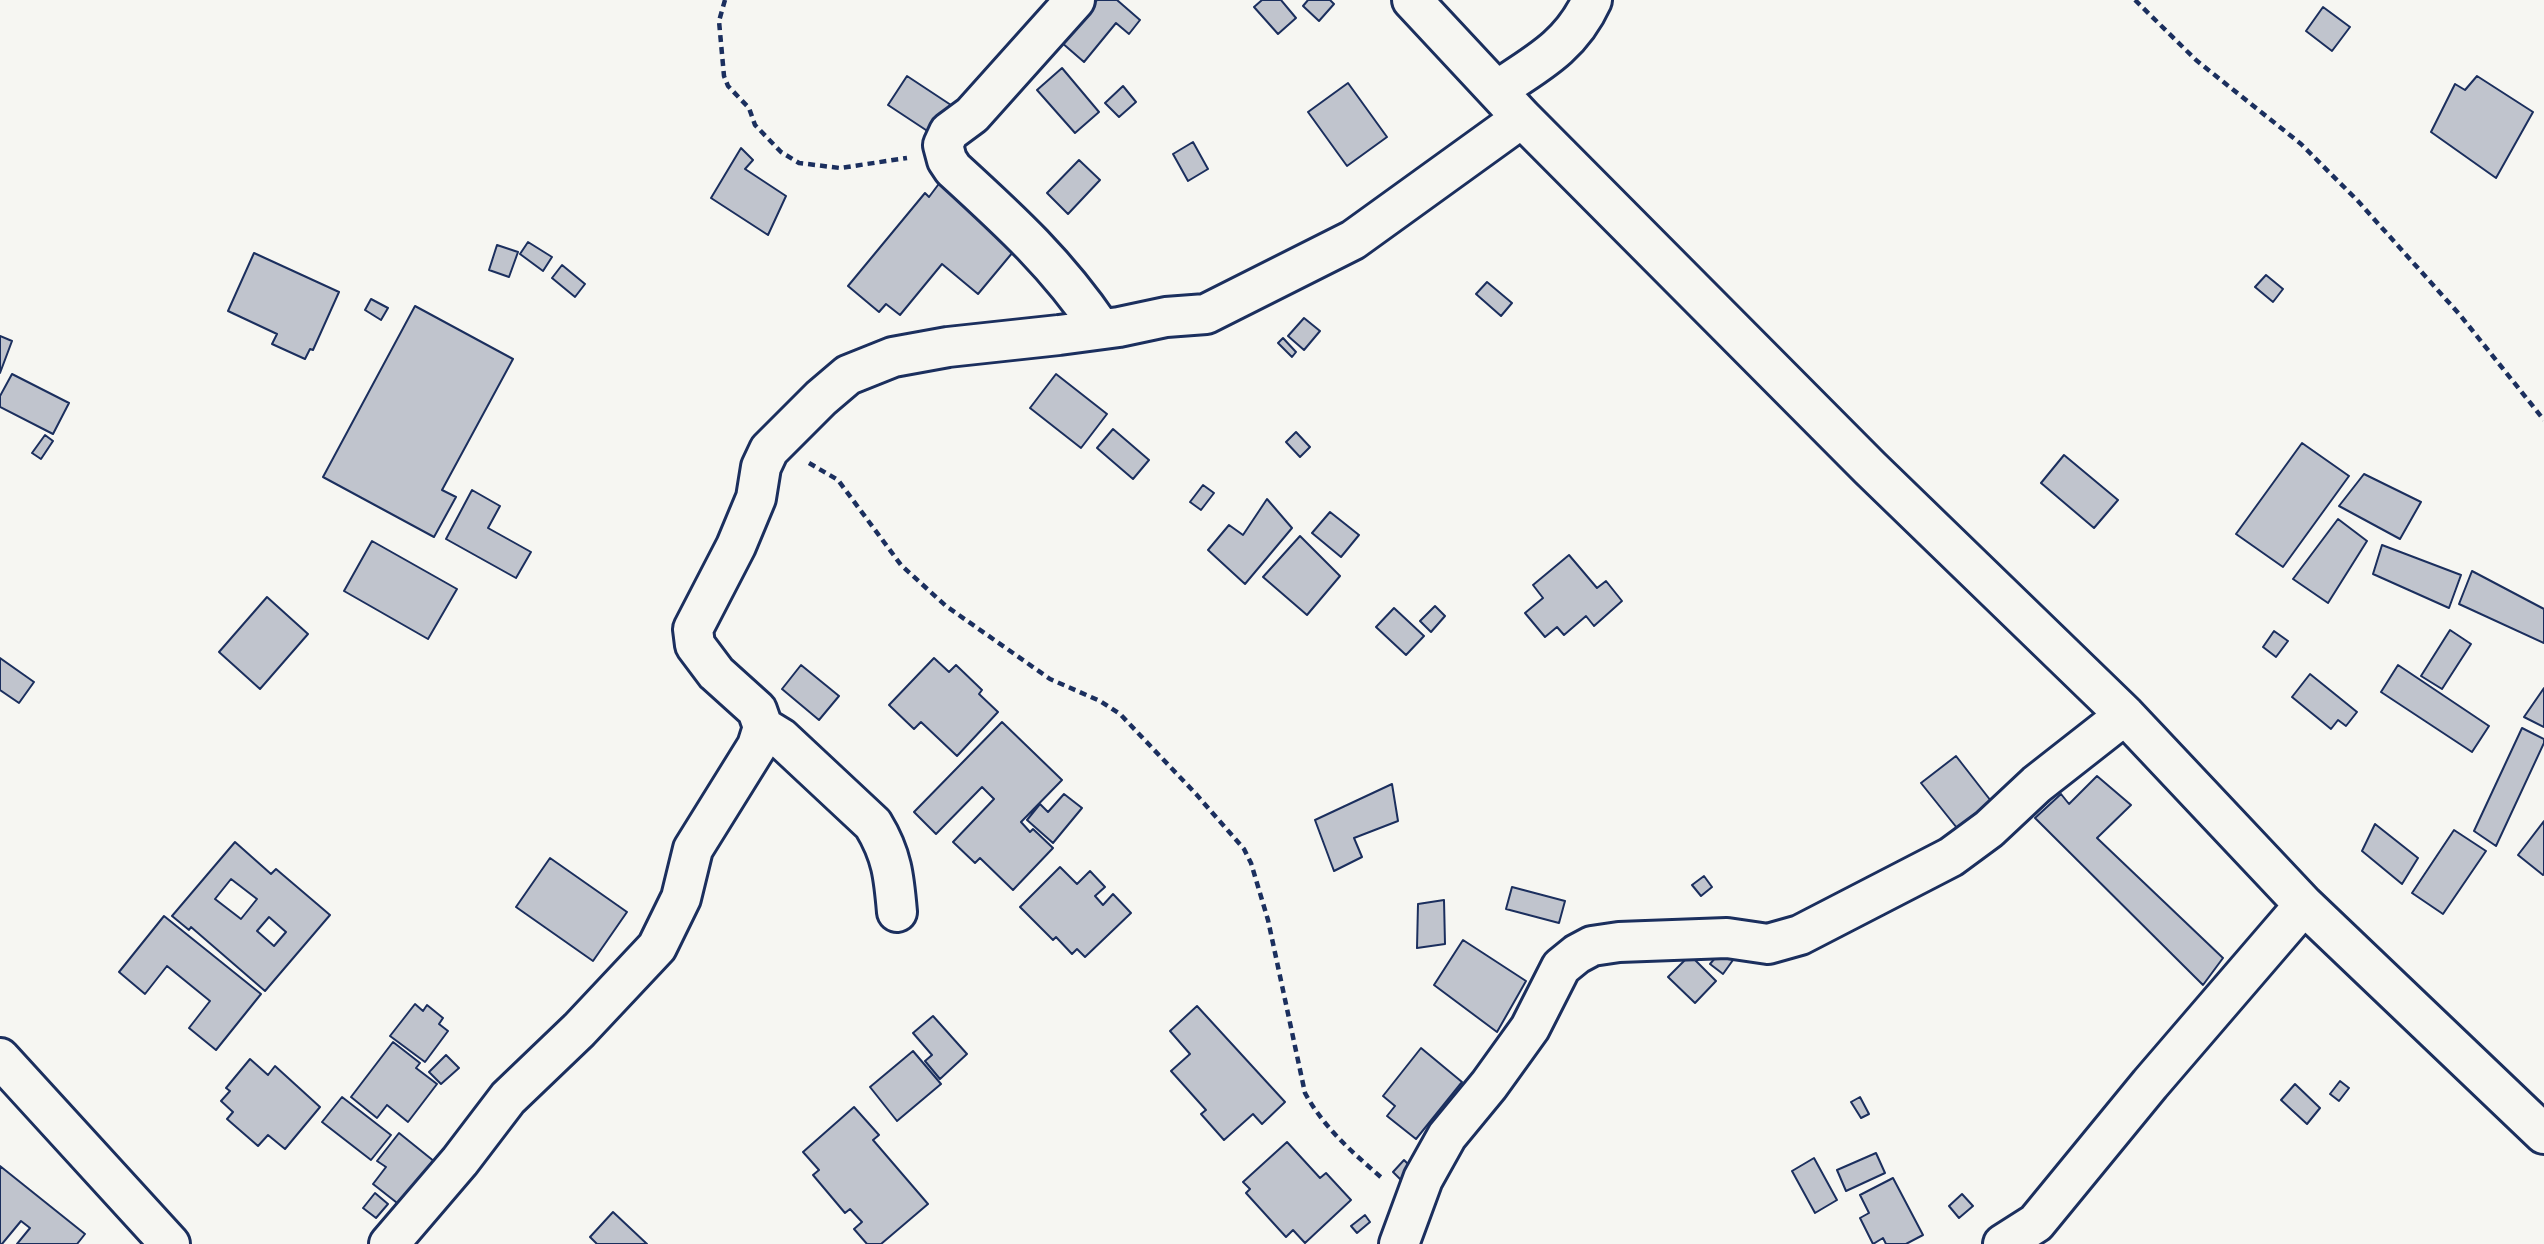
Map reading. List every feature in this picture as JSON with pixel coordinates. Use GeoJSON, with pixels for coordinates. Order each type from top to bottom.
{"type":"FeatureCollection","features":[{"type":"Feature","properties":{"kind":"street"},"geometry":{"type":"LineString","coordinates":[[1074,0],[972,115],[949,132],[945,138],[944,152],[953,169],[1047,258],[1081,299],[1101,329]]}},
{"type":"Feature","properties":{"kind":"street"},"geometry":{"type":"LineString","coordinates":[[1412,0],[1522,118],[1870,468],[2125,715],[2304,905],[2544,1134]]}},
{"type":"Feature","properties":{"kind":"street"},"geometry":{"type":"LineString","coordinates":[[1497,90],[1545,59],[1567,41],[1586,14],[1592,0]]}},
{"type":"Feature","properties":{"kind":"street"},"geometry":{"type":"LineString","coordinates":[[389,1244],[460,1161],[508,1098],[579,1030],[657,947],[681,898],[693,849],[757,746],[763,727],[757,710],[716,673],[695,645],[694,629],[736,546],[756,498],[761,467],[769,450],[821,398],[848,375],[893,357],[948,347],[1206,314],[1353,240],[1522,118]]}},
{"type":"Feature","properties":{"kind":"street"},"geometry":{"type":"LineString","coordinates":[[1399,1244],[1423,1179],[1447,1136],[1489,1085],[1530,1028],[1561,967],[1577,954],[1592,946],[1619,942],[1727,938],[1768,944],[1800,935],[1951,857],[1989,829],[2037,785],[2125,715]]}},
{"type":"Feature","properties":{"kind":"street"},"geometry":{"type":"LineString","coordinates":[[763,727],[781,738],[873,824],[884,842],[894,869],[897,912]]}},
{"type":"Feature","properties":{"kind":"street"},"geometry":{"type":"LineString","coordinates":[[2003,1244],[2036,1223],[2150,1084],[2304,905]]}},
{"type":"Feature","properties":{"kind":"street"},"geometry":{"type":"LineString","coordinates":[[0,1058],[170,1244]]}},
{"type":"Feature","properties":{"kind":"path"},"geometry":{"type":"LineString","coordinates":[[725,0],[719,21],[724,76],[728,86],[749,108],[755,125],[782,152],[799,163],[840,168],[944,152]]}},
{"type":"Feature","properties":{"kind":"path"},"geometry":{"type":"LineString","coordinates":[[2136,0],[2196,60],[2301,144],[2357,200],[2460,315],[2544,420]]}},
{"type":"Feature","properties":{"kind":"path"},"geometry":{"type":"LineString","coordinates":[[769,450],[805,461],[838,480],[901,565],[946,606],[1050,679],[1100,701],[1119,714],[1196,794],[1244,849],[1251,863],[1268,920],[1305,1093],[1312,1107],[1344,1146],[1414,1206]]}},
{"type":"Feature","properties":{"kind":"building"},"geometry":{"type":"Polygon","coordinates":[[[1097,0],[1117,0],[1140,20],[1129,34],[1116,23],[1084,62],[1061,42],[1097,0]]]}},
{"type":"Feature","properties":{"kind":"building"},"geometry":{"type":"Polygon","coordinates":[[[1262,0],[1281,0],[1296,18],[1278,34],[1254,7],[1262,0]]]}},
{"type":"Feature","properties":{"kind":"building"},"geometry":{"type":"Polygon","coordinates":[[[1308,0],[1330,0],[1334,4],[1319,21],[1303,6],[1308,0]]]}},
{"type":"Feature","properties":{"kind":"building"},"geometry":{"type":"Polygon","coordinates":[[[2323,7],[2350,27],[2332,51],[2306,31],[2323,7]]]}},
{"type":"Feature","properties":{"kind":"building"},"geometry":{"type":"Polygon","coordinates":[[[1062,68],[1099,112],[1075,133],[1037,90],[1062,68]]]}},
{"type":"Feature","properties":{"kind":"building"},"geometry":{"type":"Polygon","coordinates":[[[907,76],[957,109],[938,138],[888,105],[907,76]]]}},
{"type":"Feature","properties":{"kind":"building"},"geometry":{"type":"Polygon","coordinates":[[[2477,76],[2533,112],[2496,178],[2431,132],[2455,84],[2465,90],[2477,76]]]}},
{"type":"Feature","properties":{"kind":"building"},"geometry":{"type":"Polygon","coordinates":[[[1348,83],[1387,137],[1347,166],[1308,112],[1348,83]]]}},
{"type":"Feature","properties":{"kind":"building"},"geometry":{"type":"Polygon","coordinates":[[[1123,86],[1136,102],[1119,117],[1105,103],[1123,86]]]}},
{"type":"Feature","properties":{"kind":"building"},"geometry":{"type":"Polygon","coordinates":[[[1193,142],[1208,169],[1188,181],[1173,154],[1193,142]]]}},
{"type":"Feature","properties":{"kind":"building"},"geometry":{"type":"Polygon","coordinates":[[[741,148],[753,160],[745,169],[786,196],[768,235],[711,198],[741,148]]]}},
{"type":"Feature","properties":{"kind":"building"},"geometry":{"type":"Polygon","coordinates":[[[1079,160],[1100,180],[1068,214],[1047,193],[1079,160]]]}},
{"type":"Feature","properties":{"kind":"building"},"geometry":{"type":"Polygon","coordinates":[[[941,181],[1018,246],[978,294],[942,264],[900,315],[886,304],[879,312],[848,286],[925,193],[929,197],[941,181]]]}},
{"type":"Feature","properties":{"kind":"building"},"geometry":{"type":"Polygon","coordinates":[[[528,242],[552,257],[543,271],[520,254],[528,242]]]}},
{"type":"Feature","properties":{"kind":"building"},"geometry":{"type":"Polygon","coordinates":[[[497,245],[518,252],[509,277],[489,270],[497,245]]]}},
{"type":"Feature","properties":{"kind":"building"},"geometry":{"type":"Polygon","coordinates":[[[254,253],[339,292],[313,350],[310,349],[305,359],[272,344],[277,334],[228,311],[254,253]]]}},
{"type":"Feature","properties":{"kind":"building"},"geometry":{"type":"Polygon","coordinates":[[[562,265],[585,284],[575,297],[552,278],[562,265]]]}},
{"type":"Feature","properties":{"kind":"building"},"geometry":{"type":"Polygon","coordinates":[[[2266,275],[2283,289],[2273,302],[2255,287],[2266,275]]]}},
{"type":"Feature","properties":{"kind":"building"},"geometry":{"type":"Polygon","coordinates":[[[1487,282],[1512,303],[1501,316],[1476,294],[1487,282]]]}},
{"type":"Feature","properties":{"kind":"building"},"geometry":{"type":"Polygon","coordinates":[[[371,299],[388,308],[381,320],[365,310],[371,299]]]}},
{"type":"Feature","properties":{"kind":"building"},"geometry":{"type":"Polygon","coordinates":[[[415,306],[513,359],[442,490],[456,497],[434,537],[323,477],[415,306]]]}},
{"type":"Feature","properties":{"kind":"building"},"geometry":{"type":"Polygon","coordinates":[[[1304,318],[1320,331],[1304,350],[1288,336],[1304,318]]]}},
{"type":"Feature","properties":{"kind":"building"},"geometry":{"type":"Polygon","coordinates":[[[0,336],[12,341],[0,373],[0,336]]]}},
{"type":"Feature","properties":{"kind":"building"},"geometry":{"type":"Polygon","coordinates":[[[1283,338],[1296,352],[1292,357],[1278,343],[1283,338]]]}},
{"type":"Feature","properties":{"kind":"building"},"geometry":{"type":"Polygon","coordinates":[[[12,374],[69,403],[53,434],[0,407],[0,396],[12,374]]]}},
{"type":"Feature","properties":{"kind":"building"},"geometry":{"type":"Polygon","coordinates":[[[1056,374],[1107,414],[1081,448],[1030,408],[1056,374]]]}},
{"type":"Feature","properties":{"kind":"building"},"geometry":{"type":"Polygon","coordinates":[[[1113,429],[1149,460],[1133,479],[1097,448],[1113,429]]]}},
{"type":"Feature","properties":{"kind":"building"},"geometry":{"type":"Polygon","coordinates":[[[1296,432],[1310,447],[1300,457],[1286,442],[1296,432]]]}},
{"type":"Feature","properties":{"kind":"building"},"geometry":{"type":"Polygon","coordinates":[[[45,435],[53,441],[41,459],[32,453],[45,435]]]}},
{"type":"Feature","properties":{"kind":"building"},"geometry":{"type":"Polygon","coordinates":[[[2302,443],[2349,476],[2283,567],[2236,534],[2302,443]]]}},
{"type":"Feature","properties":{"kind":"building"},"geometry":{"type":"Polygon","coordinates":[[[2064,455],[2118,500],[2094,528],[2041,483],[2064,455]]]}},
{"type":"Feature","properties":{"kind":"building"},"geometry":{"type":"Polygon","coordinates":[[[2364,474],[2421,502],[2400,539],[2339,506],[2364,474]]]}},
{"type":"Feature","properties":{"kind":"building"},"geometry":{"type":"Polygon","coordinates":[[[1203,485],[1214,493],[1201,510],[1190,502],[1203,485]]]}},
{"type":"Feature","properties":{"kind":"building"},"geometry":{"type":"Polygon","coordinates":[[[472,490],[500,506],[488,528],[531,552],[516,578],[446,539],[472,490]]]}},
{"type":"Feature","properties":{"kind":"building"},"geometry":{"type":"Polygon","coordinates":[[[1267,499],[1292,528],[1245,584],[1208,550],[1229,525],[1243,535],[1267,499]]]}},
{"type":"Feature","properties":{"kind":"building"},"geometry":{"type":"Polygon","coordinates":[[[1330,512],[1359,535],[1341,557],[1312,533],[1330,512]]]}},
{"type":"Feature","properties":{"kind":"building"},"geometry":{"type":"Polygon","coordinates":[[[2338,519],[2367,541],[2328,603],[2293,579],[2338,519]]]}},
{"type":"Feature","properties":{"kind":"building"},"geometry":{"type":"Polygon","coordinates":[[[1300,536],[1340,576],[1307,615],[1263,577],[1300,536]]]}},
{"type":"Feature","properties":{"kind":"building"},"geometry":{"type":"Polygon","coordinates":[[[372,541],[457,589],[428,639],[344,591],[372,541]]]}},
{"type":"Feature","properties":{"kind":"building"},"geometry":{"type":"Polygon","coordinates":[[[2382,545],[2461,575],[2449,608],[2373,574],[2382,545]]]}},
{"type":"Feature","properties":{"kind":"building"},"geometry":{"type":"Polygon","coordinates":[[[1569,555],[1597,588],[1606,581],[1622,601],[1594,626],[1586,616],[1564,635],[1557,627],[1545,637],[1525,613],[1543,598],[1533,585],[1569,555]]]}},
{"type":"Feature","properties":{"kind":"building"},"geometry":{"type":"Polygon","coordinates":[[[2472,571],[2544,609],[2544,643],[2459,604],[2472,571]]]}},
{"type":"Feature","properties":{"kind":"building"},"geometry":{"type":"Polygon","coordinates":[[[267,597],[308,634],[260,689],[219,652],[267,597]]]}},
{"type":"Feature","properties":{"kind":"building"},"geometry":{"type":"Polygon","coordinates":[[[1435,606],[1445,616],[1431,632],[1420,621],[1435,606]]]}},
{"type":"Feature","properties":{"kind":"building"},"geometry":{"type":"Polygon","coordinates":[[[1394,608],[1424,636],[1406,655],[1376,627],[1394,608]]]}},
{"type":"Feature","properties":{"kind":"building"},"geometry":{"type":"Polygon","coordinates":[[[2450,630],[2471,644],[2442,689],[2421,676],[2450,630]]]}},
{"type":"Feature","properties":{"kind":"building"},"geometry":{"type":"Polygon","coordinates":[[[2274,631],[2288,641],[2276,657],[2263,647],[2274,631]]]}},
{"type":"Feature","properties":{"kind":"building"},"geometry":{"type":"Polygon","coordinates":[[[0,658],[34,682],[19,703],[0,690],[0,658]]]}},
{"type":"Feature","properties":{"kind":"building"},"geometry":{"type":"Polygon","coordinates":[[[934,658],[949,672],[956,665],[982,690],[979,694],[998,712],[957,756],[921,722],[914,729],[889,705],[934,658]]]}},
{"type":"Feature","properties":{"kind":"building"},"geometry":{"type":"Polygon","coordinates":[[[801,665],[839,696],[819,720],[782,689],[801,665]]]}},
{"type":"Feature","properties":{"kind":"building"},"geometry":{"type":"Polygon","coordinates":[[[2398,665],[2489,726],[2472,752],[2381,692],[2398,665]]]}},
{"type":"Feature","properties":{"kind":"building"},"geometry":{"type":"Polygon","coordinates":[[[2310,674],[2357,712],[2346,726],[2338,720],[2331,729],[2292,697],[2310,674]]]}},
{"type":"Feature","properties":{"kind":"building"},"geometry":{"type":"Polygon","coordinates":[[[2544,688],[2544,727],[2524,717],[2544,688]]]}},
{"type":"Feature","properties":{"kind":"building"},"geometry":{"type":"Polygon","coordinates":[[[1002,722],[1062,780],[1021,822],[1030,832],[1033,829],[1053,848],[1013,890],[980,858],[975,863],[953,842],[994,799],[982,787],[936,834],[914,812],[1002,722]]]}},
{"type":"Feature","properties":{"kind":"building"},"geometry":{"type":"Polygon","coordinates":[[[2522,728],[2544,739],[2544,743],[2496,846],[2474,831],[2522,728]]]}},
{"type":"Feature","properties":{"kind":"building"},"geometry":{"type":"Polygon","coordinates":[[[1956,756],[1991,801],[1957,828],[1921,783],[1956,756]]]}},
{"type":"Feature","properties":{"kind":"building"},"geometry":{"type":"Polygon","coordinates":[[[2097,776],[2131,805],[2097,838],[2223,958],[2203,985],[2035,818],[2061,794],[2069,804],[2097,776]]]}},
{"type":"Feature","properties":{"kind":"building"},"geometry":{"type":"Polygon","coordinates":[[[1392,784],[1398,821],[1354,838],[1362,857],[1334,871],[1315,820],[1392,784]]]}},
{"type":"Feature","properties":{"kind":"building"},"geometry":{"type":"Polygon","coordinates":[[[1064,794],[1082,808],[1053,843],[1027,820],[1040,804],[1048,812],[1064,794]]]}},
{"type":"Feature","properties":{"kind":"building"},"geometry":{"type":"Polygon","coordinates":[[[2544,821],[2544,874],[2543,875],[2518,855],[2544,821]]]}},
{"type":"Feature","properties":{"kind":"building"},"geometry":{"type":"Polygon","coordinates":[[[2375,824],[2418,858],[2402,884],[2362,851],[2375,824]]]}},
{"type":"Feature","properties":{"kind":"building"},"geometry":{"type":"Polygon","coordinates":[[[2454,830],[2486,851],[2443,914],[2412,893],[2454,830]]]}},
{"type":"Feature","properties":{"kind":"building"},"geometry":{"type":"Polygon","coordinates":[[[235,842],[271,874],[276,869],[330,915],[265,991],[191,927],[189,930],[172,916],[235,842]],[[231,879],[215,899],[241,919],[257,899],[231,879]],[[269,917],[257,931],[274,946],[286,932],[269,917]]]}},
{"type":"Feature","properties":{"kind":"building"},"geometry":{"type":"Polygon","coordinates":[[[550,858],[627,912],[593,961],[516,907],[550,858]]]}},
{"type":"Feature","properties":{"kind":"building"},"geometry":{"type":"Polygon","coordinates":[[[1060,867],[1077,884],[1090,871],[1105,887],[1095,896],[1103,905],[1113,894],[1131,913],[1085,957],[1077,949],[1072,954],[1056,937],[1053,940],[1020,907],[1060,867]]]}},
{"type":"Feature","properties":{"kind":"building"},"geometry":{"type":"Polygon","coordinates":[[[1704,876],[1712,887],[1701,896],[1692,885],[1704,876]]]}},
{"type":"Feature","properties":{"kind":"building"},"geometry":{"type":"Polygon","coordinates":[[[1512,887],[1565,901],[1559,923],[1506,909],[1512,887]]]}},
{"type":"Feature","properties":{"kind":"building"},"geometry":{"type":"Polygon","coordinates":[[[1444,900],[1445,944],[1417,948],[1418,904],[1444,900]]]}},
{"type":"Feature","properties":{"kind":"building"},"geometry":{"type":"Polygon","coordinates":[[[164,916],[261,994],[216,1050],[189,1028],[210,1001],[167,966],[145,994],[119,972],[164,916]]]}},
{"type":"Feature","properties":{"kind":"building"},"geometry":{"type":"Polygon","coordinates":[[[1463,940],[1526,981],[1497,1032],[1434,985],[1463,940]]]}},
{"type":"Feature","properties":{"kind":"building"},"geometry":{"type":"Polygon","coordinates":[[[1721,951],[1733,960],[1723,974],[1710,964],[1721,951]]]}},
{"type":"Feature","properties":{"kind":"building"},"geometry":{"type":"Polygon","coordinates":[[[1690,955],[1716,981],[1695,1003],[1668,977],[1690,955]]]}},
{"type":"Feature","properties":{"kind":"building"},"geometry":{"type":"Polygon","coordinates":[[[415,1004],[423,1011],[427,1005],[443,1018],[439,1024],[448,1031],[425,1062],[390,1036],[415,1004]]]}},
{"type":"Feature","properties":{"kind":"building"},"geometry":{"type":"Polygon","coordinates":[[[1197,1006],[1285,1102],[1262,1124],[1253,1114],[1224,1140],[1201,1114],[1206,1110],[1171,1071],[1190,1054],[1170,1031],[1197,1006]]]}},
{"type":"Feature","properties":{"kind":"building"},"geometry":{"type":"Polygon","coordinates":[[[933,1016],[967,1054],[940,1079],[925,1061],[932,1055],[913,1033],[933,1016]]]}},
{"type":"Feature","properties":{"kind":"building"},"geometry":{"type":"Polygon","coordinates":[[[393,1042],[420,1063],[416,1068],[437,1084],[408,1122],[387,1105],[377,1118],[351,1097],[393,1042]]]}},
{"type":"Feature","properties":{"kind":"building"},"geometry":{"type":"Polygon","coordinates":[[[1421,1048],[1462,1082],[1416,1139],[1387,1116],[1395,1106],[1383,1096],[1421,1048]]]}},
{"type":"Feature","properties":{"kind":"building"},"geometry":{"type":"Polygon","coordinates":[[[913,1051],[941,1084],[897,1121],[870,1087],[913,1051]]]}},
{"type":"Feature","properties":{"kind":"building"},"geometry":{"type":"Polygon","coordinates":[[[446,1055],[459,1068],[441,1084],[429,1072],[446,1055]]]}},
{"type":"Feature","properties":{"kind":"building"},"geometry":{"type":"Polygon","coordinates":[[[250,1059],[268,1075],[275,1066],[320,1107],[285,1149],[268,1135],[258,1146],[227,1119],[233,1112],[221,1101],[230,1091],[226,1088],[250,1059]]]}},
{"type":"Feature","properties":{"kind":"building"},"geometry":{"type":"Polygon","coordinates":[[[2340,1081],[2349,1088],[2339,1101],[2330,1094],[2340,1081]]]}},
{"type":"Feature","properties":{"kind":"building"},"geometry":{"type":"Polygon","coordinates":[[[2295,1084],[2320,1108],[2307,1124],[2281,1100],[2295,1084]]]}},
{"type":"Feature","properties":{"kind":"building"},"geometry":{"type":"Polygon","coordinates":[[[342,1097],[391,1135],[371,1160],[322,1122],[342,1097]]]}},
{"type":"Feature","properties":{"kind":"building"},"geometry":{"type":"Polygon","coordinates":[[[1860,1097],[1869,1114],[1861,1118],[1851,1102],[1860,1097]]]}},
{"type":"Feature","properties":{"kind":"building"},"geometry":{"type":"Polygon","coordinates":[[[854,1107],[879,1135],[873,1140],[928,1204],[881,1244],[867,1244],[854,1229],[862,1222],[850,1209],[845,1213],[813,1175],[819,1170],[803,1152],[854,1107]]]}},
{"type":"Feature","properties":{"kind":"building"},"geometry":{"type":"Polygon","coordinates":[[[399,1133],[435,1162],[401,1206],[373,1184],[386,1167],[377,1161],[399,1133]]]}},
{"type":"Feature","properties":{"kind":"building"},"geometry":{"type":"Polygon","coordinates":[[[1287,1142],[1320,1178],[1326,1173],[1351,1200],[1305,1243],[1293,1230],[1286,1237],[1246,1193],[1250,1189],[1243,1182],[1287,1142]]]}},
{"type":"Feature","properties":{"kind":"building"},"geometry":{"type":"Polygon","coordinates":[[[1876,1153],[1885,1173],[1846,1191],[1837,1170],[1876,1153]]]}},
{"type":"Feature","properties":{"kind":"building"},"geometry":{"type":"Polygon","coordinates":[[[1814,1158],[1837,1200],[1815,1213],[1792,1171],[1814,1158]]]}},
{"type":"Feature","properties":{"kind":"building"},"geometry":{"type":"Polygon","coordinates":[[[1404,1160],[1416,1172],[1405,1184],[1393,1172],[1404,1160]]]}},
{"type":"Feature","properties":{"kind":"building"},"geometry":{"type":"Polygon","coordinates":[[[0,1166],[85,1234],[77,1244],[17,1244],[30,1228],[21,1221],[0,1244],[0,1166]]]}},
{"type":"Feature","properties":{"kind":"building"},"geometry":{"type":"Polygon","coordinates":[[[1893,1178],[1923,1235],[1906,1244],[1886,1244],[1883,1238],[1873,1244],[1860,1218],[1869,1213],[1860,1195],[1893,1178]]]}},
{"type":"Feature","properties":{"kind":"building"},"geometry":{"type":"Polygon","coordinates":[[[375,1193],[388,1204],[376,1218],[363,1208],[375,1193]]]}},
{"type":"Feature","properties":{"kind":"building"},"geometry":{"type":"Polygon","coordinates":[[[1962,1194],[1973,1206],[1959,1218],[1949,1206],[1962,1194]]]}},
{"type":"Feature","properties":{"kind":"building"},"geometry":{"type":"Polygon","coordinates":[[[613,1212],[647,1244],[597,1244],[590,1237],[613,1212]]]}},
{"type":"Feature","properties":{"kind":"building"},"geometry":{"type":"Polygon","coordinates":[[[1365,1215],[1370,1222],[1357,1233],[1351,1226],[1365,1215]]]}}]}
